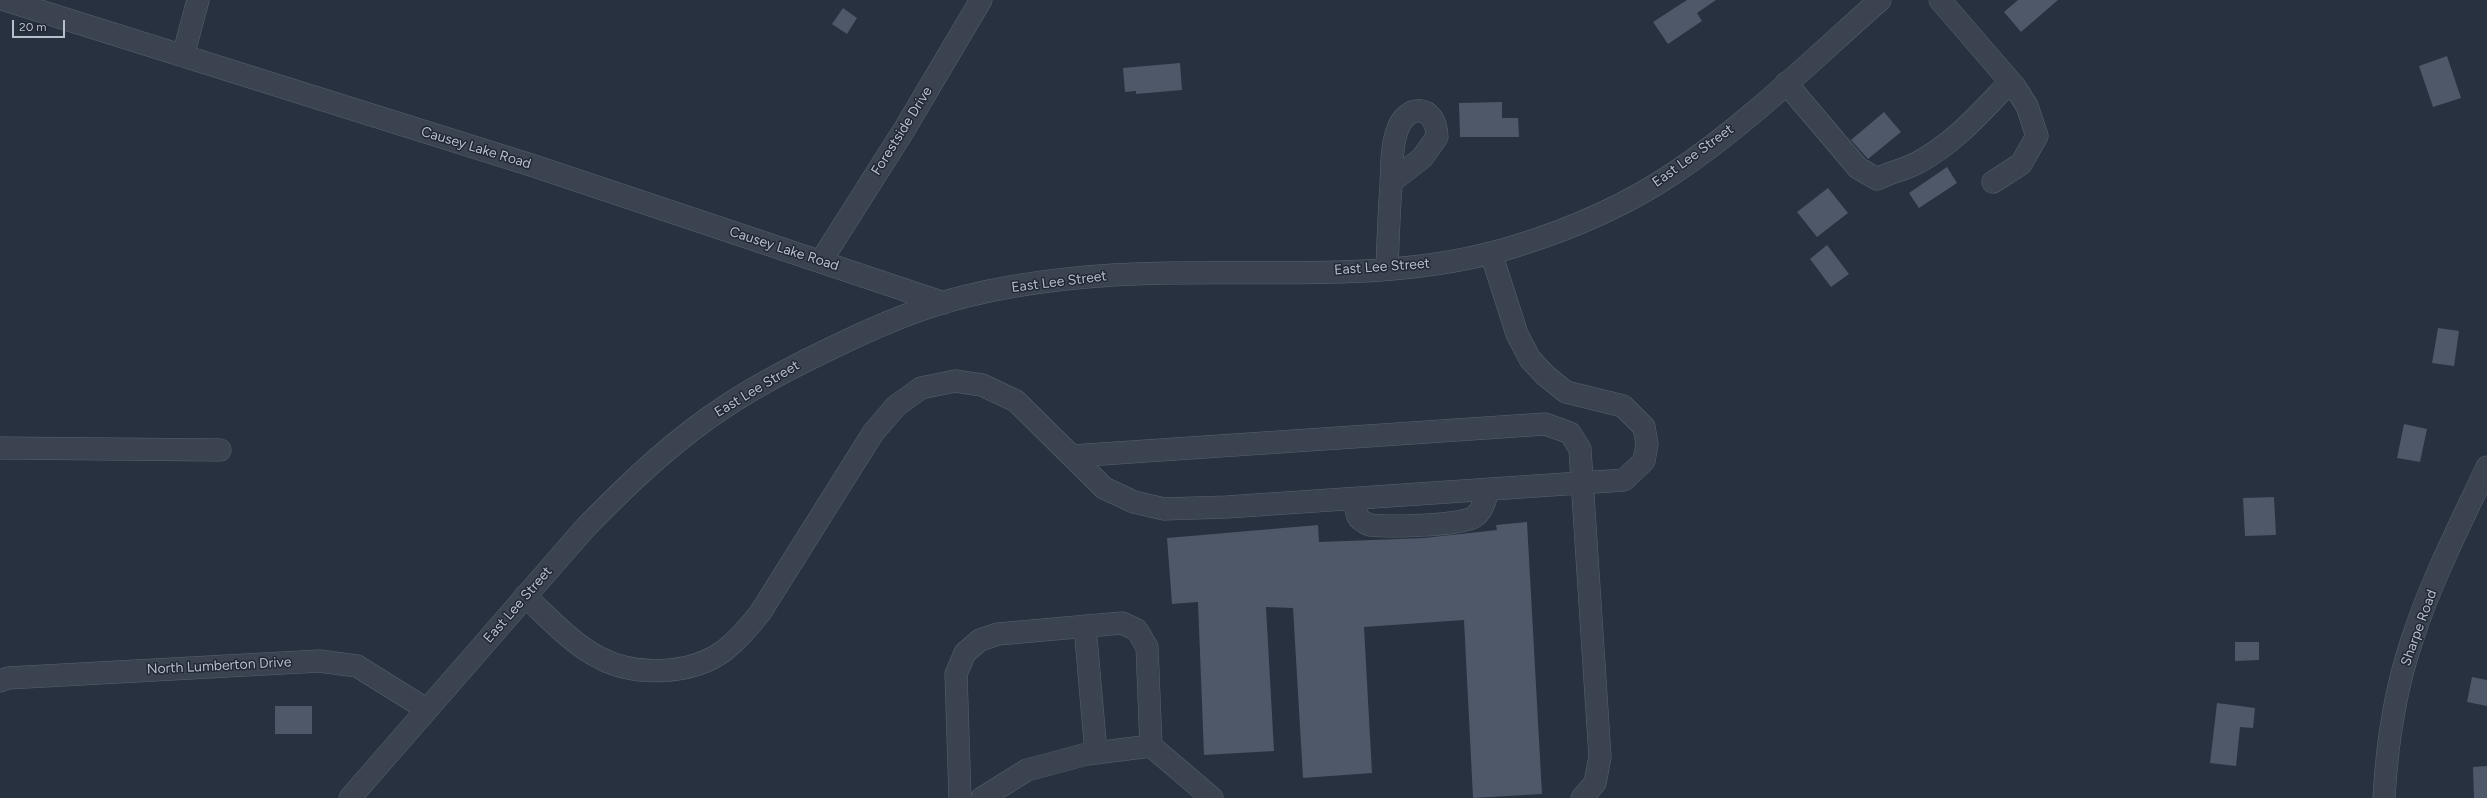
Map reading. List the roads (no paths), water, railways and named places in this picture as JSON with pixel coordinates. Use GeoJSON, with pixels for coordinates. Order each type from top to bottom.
{"type":"FeatureCollection","features":[{"type":"Feature","properties":{"kind":"street","name":"Causey Lake Road"},"geometry":{"type":"LineString","coordinates":[[5,0],[531,165],[944,303]]}},
{"type":"Feature","properties":{"kind":"street"},"geometry":{"type":"LineString","coordinates":[[182,56],[198,0]]}},
{"type":"Feature","properties":{"kind":"street","name":"Forestside Drive"},"geometry":{"type":"LineString","coordinates":[[820,261],[904,130],[980,0]]}},
{"type":"Feature","properties":{"kind":"street","name":"East Lee Street"},"geometry":{"type":"LineString","coordinates":[[350,798],[426,708],[586,527],[624,488],[657,459],[726,405],[782,371],[890,320],[975,294],[1054,281],[1099,276],[1387,269],[1428,265],[1491,253],[1576,226],[1635,197],[1708,149],[1880,0]]}},
{"type":"Feature","properties":{"kind":"street"},"geometry":{"type":"LineString","coordinates":[[1940,0],[2010,82],[2027,106],[2037,136],[2021,164],[1993,182]]}},
{"type":"Feature","properties":{"kind":"street"},"geometry":{"type":"LineString","coordinates":[[1786,83],[1858,168],[1877,179],[1916,164],[1940,150],[1958,136],[2010,82]]}},
{"type":"Feature","properties":{"kind":"street"},"geometry":{"type":"LineString","coordinates":[[1387,269],[1391,182]]}},
{"type":"Feature","properties":{"kind":"street"},"geometry":{"type":"LineString","coordinates":[[525,596],[568,635],[600,658],[625,666],[649,670],[679,668],[703,663],[724,651],[744,634],[760,613],[873,433],[896,406],[921,388],[955,381],[982,384],[1016,401],[1104,488],[1134,502],[1164,509],[1488,491],[1583,485],[1624,480],[1637,470],[1644,461],[1647,444],[1644,427],[1623,406],[1566,392],[1546,376],[1530,359],[1517,334],[1491,253]]}},
{"type":"Feature","properties":{"kind":"street"},"geometry":{"type":"LineString","coordinates":[[1072,456],[1545,424],[1570,433],[1580,449],[1600,757],[1595,783],[1582,798]]}},
{"type":"Feature","properties":{"kind":"street"},"geometry":{"type":"LineString","coordinates":[[0,448],[220,450]]}},
{"type":"Feature","properties":{"kind":"street","name":"Sharpe Road"},"geometry":{"type":"LineString","coordinates":[[2384,798],[2393,716],[2413,637],[2439,572],[2484,481]]}},
{"type":"Feature","properties":{"kind":"street"},"geometry":{"type":"LineString","coordinates":[[1356,499],[1356,517],[1359,521],[1370,525],[1444,523],[1473,517],[1480,511],[1488,491]]}},
{"type":"Feature","properties":{"kind":"street"},"geometry":{"type":"LineString","coordinates":[[960,798],[956,674],[965,653],[980,640],[998,634],[1122,623],[1137,630],[1147,647],[1151,746],[1212,798]]}},
{"type":"Feature","properties":{"kind":"street"},"geometry":{"type":"LineString","coordinates":[[1085,626],[1096,753]]}},
{"type":"Feature","properties":{"kind":"street","name":"North Lumberton Drive"},"geometry":{"type":"LineString","coordinates":[[0,682],[8,678],[319,661],[357,666],[426,708]]}},
{"type":"Feature","properties":{"kind":"street"},"geometry":{"type":"LineString","coordinates":[[982,798],[1027,770],[1096,753],[1151,746]]}}]}
